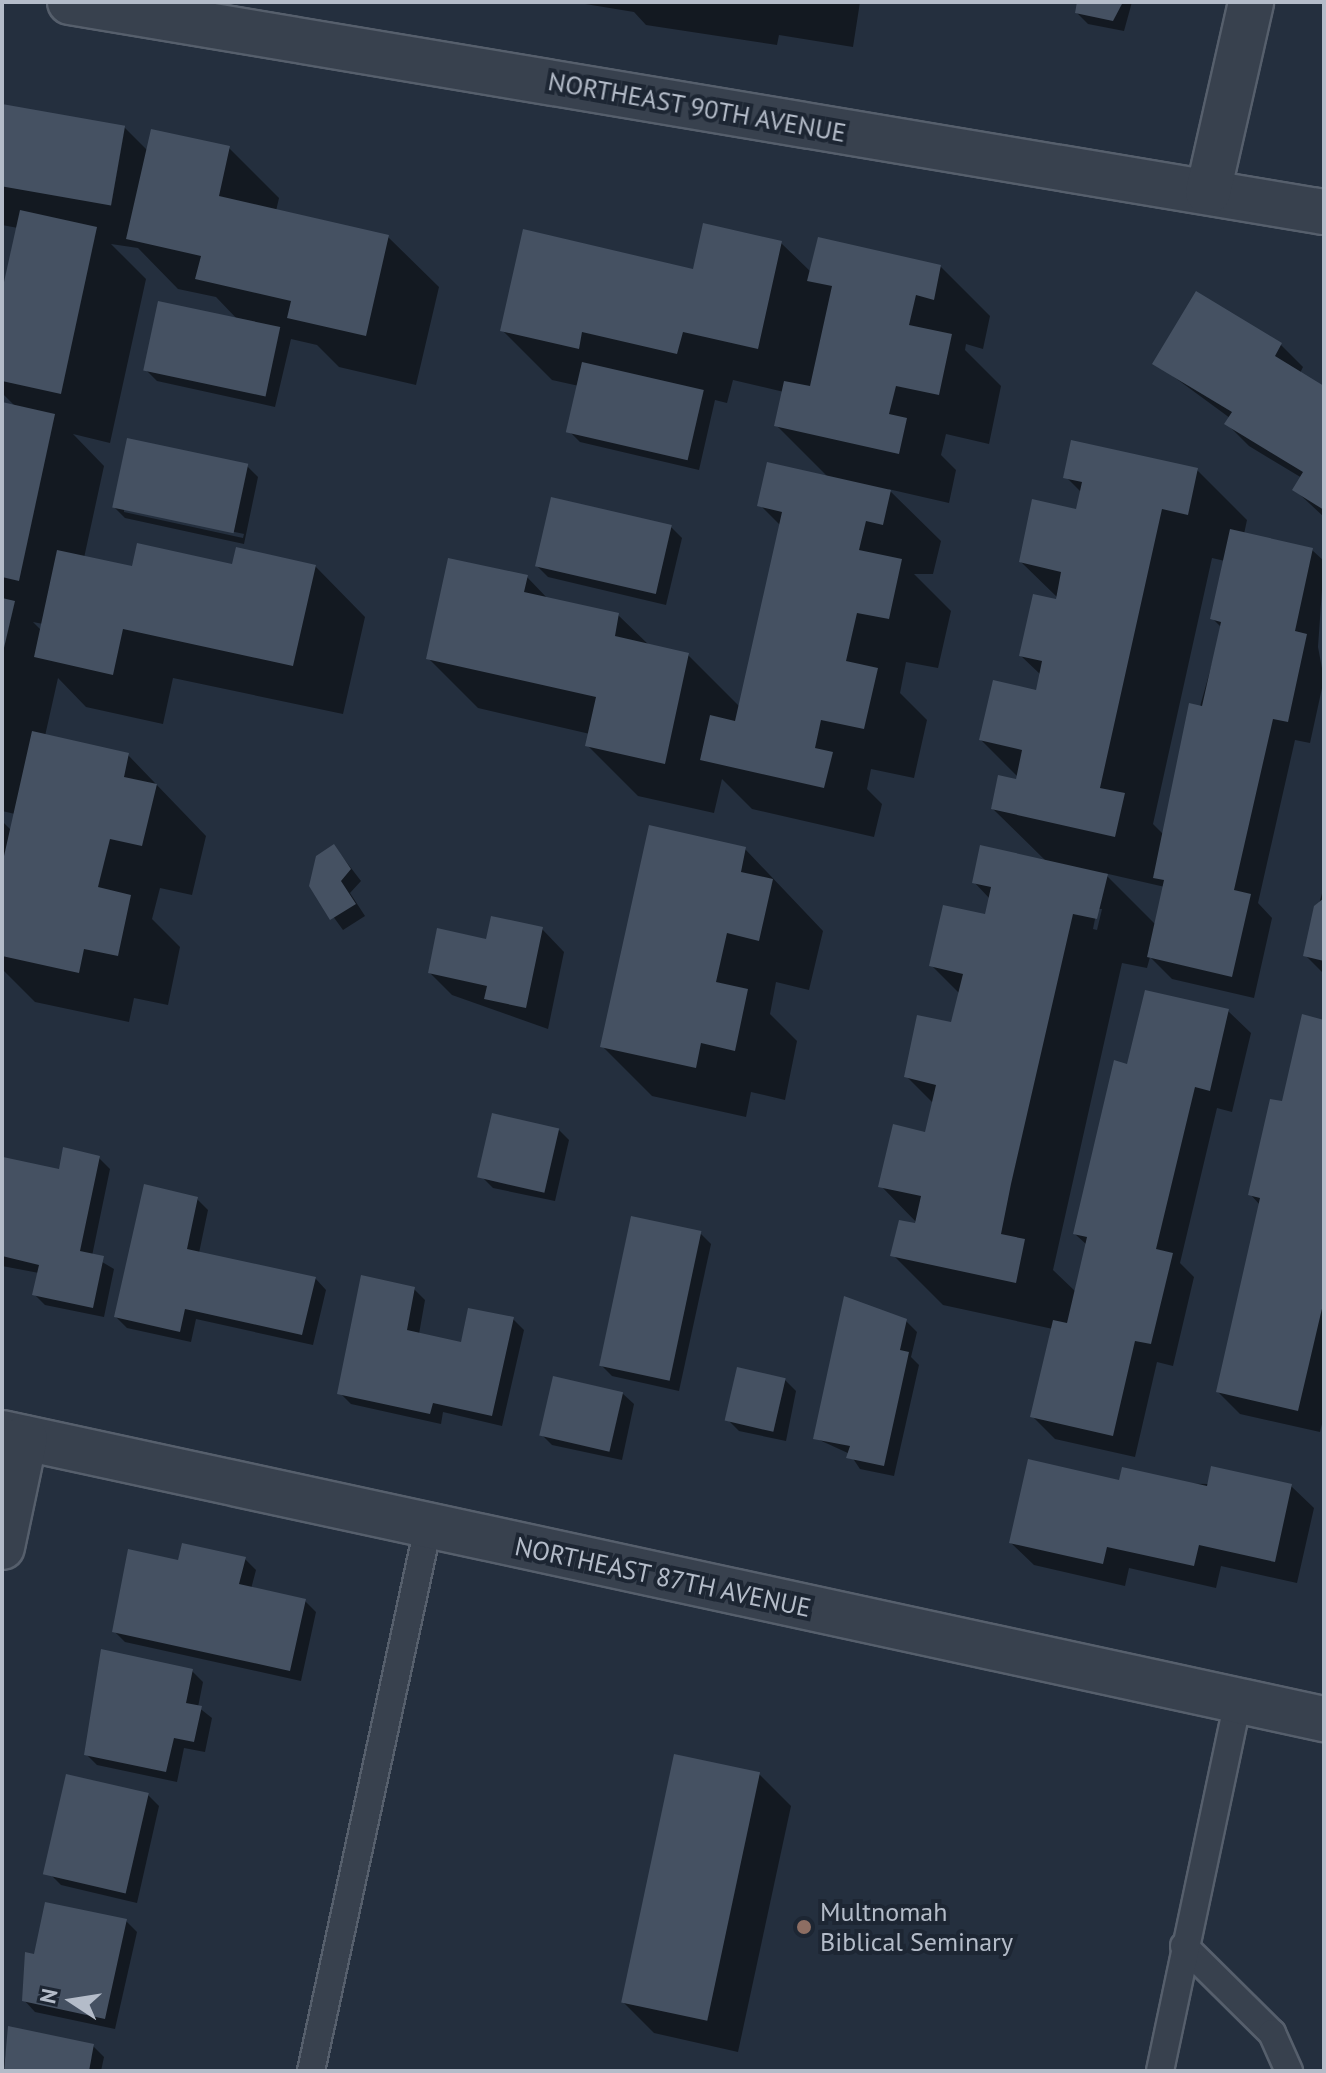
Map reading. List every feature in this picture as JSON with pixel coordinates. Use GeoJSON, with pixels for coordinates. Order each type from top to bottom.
{"type":"FeatureCollection","features":[{"type":"Feature","properties":{"kind":"street","name":"NORTHEAST 90TH AVENUE"},"geometry":{"type":"LineString","coordinates":[[70,2],[1324,212]]}},
{"type":"Feature","properties":{"kind":"street"},"geometry":{"type":"LineString","coordinates":[[1208,192],[1251,2]]}},
{"type":"Feature","properties":{"kind":"street"},"geometry":{"type":"LineString","coordinates":[[2,1547],[14,1436]]}},
{"type":"Feature","properties":{"kind":"street","name":"NORTHEAST 87TH AVENUE"},"geometry":{"type":"LineString","coordinates":[[14,1436],[1324,1719]]}},
{"type":"Feature","properties":{"kind":"lane"},"geometry":{"type":"LineString","coordinates":[[311,2071],[428,1527]]}},
{"type":"Feature","properties":{"kind":"lane"},"geometry":{"type":"LineString","coordinates":[[1160,2071],[1238,1702]]}},
{"type":"Feature","properties":{"kind":"lane"},"geometry":{"type":"LineString","coordinates":[[1184,1946],[1272,2033],[1289,2071]]}},
{"type":"Feature","properties":{"kind":"building"},"geometry":{"type":"Polygon","coordinates":[[[1077,2],[1123,2],[1113,21],[1075,13],[1077,2]]]}},
{"type":"Feature","properties":{"kind":"building"},"geometry":{"type":"Polygon","coordinates":[[[2,104],[125,126],[111,205],[2,186],[2,104]]]}},
{"type":"Feature","properties":{"kind":"building"},"geometry":{"type":"Polygon","coordinates":[[[151,129],[230,146],[219,196],[389,235],[366,336],[287,318],[291,301],[195,279],[201,256],[126,239],[151,129]]]}},
{"type":"Feature","properties":{"kind":"building"},"geometry":{"type":"Polygon","coordinates":[[[20,210],[97,227],[61,394],[2,381],[2,291],[20,210]]]}},
{"type":"Feature","properties":{"kind":"building"},"geometry":{"type":"Polygon","coordinates":[[[703,223],[782,241],[758,349],[683,332],[677,354],[582,332],[579,349],[500,331],[523,229],[693,269],[703,223]]]}},
{"type":"Feature","properties":{"kind":"building"},"geometry":{"type":"Polygon","coordinates":[[[818,237],[941,265],[934,300],[916,295],[909,325],[952,334],[939,395],[896,386],[889,414],[907,418],[899,454],[774,426],[784,381],[810,386],[832,286],[807,281],[818,237]]]}},
{"type":"Feature","properties":{"kind":"building"},"geometry":{"type":"Polygon","coordinates":[[[1196,291],[1282,343],[1275,356],[1324,386],[1324,510],[1292,490],[1303,472],[1224,424],[1232,412],[1152,364],[1196,291]]]}},
{"type":"Feature","properties":{"kind":"building"},"geometry":{"type":"Polygon","coordinates":[[[158,301],[280,327],[266,396],[143,370],[158,301]]]}},
{"type":"Feature","properties":{"kind":"building"},"geometry":{"type":"Polygon","coordinates":[[[582,362],[704,390],[688,460],[566,432],[582,362]]]}},
{"type":"Feature","properties":{"kind":"building"},"geometry":{"type":"Polygon","coordinates":[[[2,402],[55,414],[19,581],[2,577],[2,402]]]}},
{"type":"Feature","properties":{"kind":"building"},"geometry":{"type":"Polygon","coordinates":[[[127,438],[248,464],[234,533],[112,507],[127,438]]]}},
{"type":"Feature","properties":{"kind":"building"},"geometry":{"type":"Polygon","coordinates":[[[1071,440],[1198,468],[1188,515],[1162,509],[1100,788],[1125,793],[1115,837],[991,809],[998,775],[1016,779],[1022,750],[979,740],[993,680],[1036,690],[1042,661],[1019,656],[1033,594],[1056,599],[1061,572],[1019,562],[1032,499],[1076,509],[1082,482],[1063,478],[1071,440]]]}},
{"type":"Feature","properties":{"kind":"building"},"geometry":{"type":"Polygon","coordinates":[[[767,462],[891,490],[883,525],[866,521],[859,550],[902,559],[889,619],[857,613],[846,661],[878,668],[864,729],[821,720],[815,748],[833,752],[824,788],[700,760],[710,715],[735,721],[782,512],[757,506],[767,462]]]}},
{"type":"Feature","properties":{"kind":"building"},"geometry":{"type":"Polygon","coordinates":[[[551,497],[672,525],[656,594],[535,566],[551,497]]]}},
{"type":"Feature","properties":{"kind":"building"},"geometry":{"type":"Polygon","coordinates":[[[1230,529],[1313,548],[1295,631],[1307,634],[1288,722],[1273,719],[1234,890],[1251,894],[1232,977],[1147,957],[1164,880],[1153,878],[1189,703],[1202,706],[1221,622],[1210,619],[1230,529]]]}},
{"type":"Feature","properties":{"kind":"building"},"geometry":{"type":"Polygon","coordinates":[[[137,543],[232,564],[236,547],[316,565],[293,666],[123,629],[113,675],[34,657],[57,550],[132,566],[137,543]]]}},
{"type":"Feature","properties":{"kind":"building"},"geometry":{"type":"Polygon","coordinates":[[[448,558],[528,575],[524,592],[619,613],[615,636],[689,653],[665,764],[585,746],[596,697],[426,659],[448,558]]]}},
{"type":"Feature","properties":{"kind":"building"},"geometry":{"type":"Polygon","coordinates":[[[2,598],[15,601],[3,652],[2,651],[2,598]]]}},
{"type":"Feature","properties":{"kind":"building"},"geometry":{"type":"Polygon","coordinates":[[[32,731],[129,753],[124,777],[157,784],[142,846],[110,839],[98,887],[131,895],[118,956],[84,949],[79,973],[2,956],[2,865],[32,731]]]}},
{"type":"Feature","properties":{"kind":"building"},"geometry":{"type":"Polygon","coordinates":[[[649,825],[746,847],[741,872],[773,879],[759,941],[727,933],[716,982],[748,989],[735,1051],[701,1043],[696,1068],[600,1047],[649,825]]]}},
{"type":"Feature","properties":{"kind":"building"},"geometry":{"type":"Polygon","coordinates":[[[334,844],[351,869],[341,881],[356,904],[330,920],[309,886],[316,856],[334,844]]]}},
{"type":"Feature","properties":{"kind":"building"},"geometry":{"type":"Polygon","coordinates":[[[980,845],[1108,874],[1097,919],[1073,914],[1011,1184],[1001,1234],[1025,1239],[1016,1283],[890,1256],[899,1220],[915,1223],[921,1196],[878,1187],[893,1124],[925,1132],[936,1085],[904,1077],[917,1015],[951,1022],[963,974],[929,966],[943,905],[985,914],[991,887],[972,883],[980,845]]]}},
{"type":"Feature","properties":{"kind":"building"},"geometry":{"type":"Polygon","coordinates":[[[1324,898],[1324,961],[1303,956],[1314,906],[1324,898]]]}},
{"type":"Feature","properties":{"kind":"building"},"geometry":{"type":"Polygon","coordinates":[[[491,916],[543,927],[526,1008],[484,999],[487,986],[428,973],[437,928],[486,939],[491,916]]]}},
{"type":"Feature","properties":{"kind":"building"},"geometry":{"type":"Polygon","coordinates":[[[1145,990],[1229,1009],[1210,1091],[1195,1087],[1156,1249],[1173,1253],[1151,1344],[1135,1341],[1113,1436],[1030,1417],[1053,1320],[1067,1323],[1087,1237],[1073,1234],[1114,1060],[1127,1064],[1145,990]]]}},
{"type":"Feature","properties":{"kind":"building"},"geometry":{"type":"Polygon","coordinates":[[[1302,1014],[1324,1020],[1324,1300],[1298,1411],[1216,1392],[1260,1198],[1248,1195],[1270,1099],[1282,1101],[1302,1014]]]}},
{"type":"Feature","properties":{"kind":"building"},"geometry":{"type":"Polygon","coordinates":[[[492,1113],[559,1129],[544,1193],[477,1177],[492,1113]]]}},
{"type":"Feature","properties":{"kind":"building"},"geometry":{"type":"Polygon","coordinates":[[[63,1147],[100,1156],[80,1251],[104,1256],[93,1308],[32,1295],[39,1265],[2,1256],[3,1157],[59,1169],[63,1147]]]}},
{"type":"Feature","properties":{"kind":"building"},"geometry":{"type":"Polygon","coordinates":[[[144,1184],[198,1197],[187,1249],[316,1277],[302,1335],[185,1309],[180,1332],[114,1317],[144,1184]]]}},
{"type":"Feature","properties":{"kind":"building"},"geometry":{"type":"Polygon","coordinates":[[[631,1216],[701,1231],[670,1381],[599,1366],[631,1216]]]}},
{"type":"Feature","properties":{"kind":"building"},"geometry":{"type":"Polygon","coordinates":[[[361,1275],[415,1287],[407,1330],[461,1342],[468,1308],[514,1317],[492,1416],[433,1403],[430,1414],[337,1394],[361,1275]]]}},
{"type":"Feature","properties":{"kind":"building"},"geometry":{"type":"Polygon","coordinates":[[[844,1296],[907,1319],[900,1350],[909,1352],[884,1466],[846,1458],[850,1446],[813,1439],[844,1296]]]}},
{"type":"Feature","properties":{"kind":"building"},"geometry":{"type":"Polygon","coordinates":[[[737,1367],[786,1378],[773,1432],[725,1421],[737,1367]]]}},
{"type":"Feature","properties":{"kind":"building"},"geometry":{"type":"Polygon","coordinates":[[[553,1376],[623,1392],[609,1452],[539,1435],[553,1376]]]}},
{"type":"Feature","properties":{"kind":"building"},"geometry":{"type":"Polygon","coordinates":[[[1028,1459],[1119,1480],[1122,1467],[1207,1486],[1211,1466],[1292,1484],[1275,1562],[1199,1545],[1194,1566],[1107,1547],[1103,1564],[1009,1543],[1028,1459]]]}},
{"type":"Feature","properties":{"kind":"building"},"geometry":{"type":"Polygon","coordinates":[[[182,1543],[246,1557],[239,1584],[306,1599],[290,1671],[112,1632],[128,1549],[178,1560],[182,1543]]]}},
{"type":"Feature","properties":{"kind":"building"},"geometry":{"type":"Polygon","coordinates":[[[101,1649],[193,1669],[186,1703],[202,1706],[194,1742],[174,1738],[166,1772],[84,1755],[101,1649]]]}},
{"type":"Feature","properties":{"kind":"building"},"geometry":{"type":"Polygon","coordinates":[[[674,1754],[760,1772],[707,2021],[621,2002],[674,1754]]]}},
{"type":"Feature","properties":{"kind":"building"},"geometry":{"type":"Polygon","coordinates":[[[66,1774],[149,1793],[126,1893],[43,1874],[66,1774]]]}},
{"type":"Feature","properties":{"kind":"building"},"geometry":{"type":"Polygon","coordinates":[[[45,1902],[127,1919],[105,2019],[22,2001],[25,1952],[34,1954],[45,1902]]]}},
{"type":"Feature","properties":{"kind":"building"},"geometry":{"type":"Polygon","coordinates":[[[8,2026],[94,2044],[89,2071],[4,2071],[8,2026]]]}},
{"type":"Feature","properties":{"kind":"place","name":"Multnomah Biblical Seminary"},"geometry":{"type":"Point","coordinates":[804,1927]}}]}
